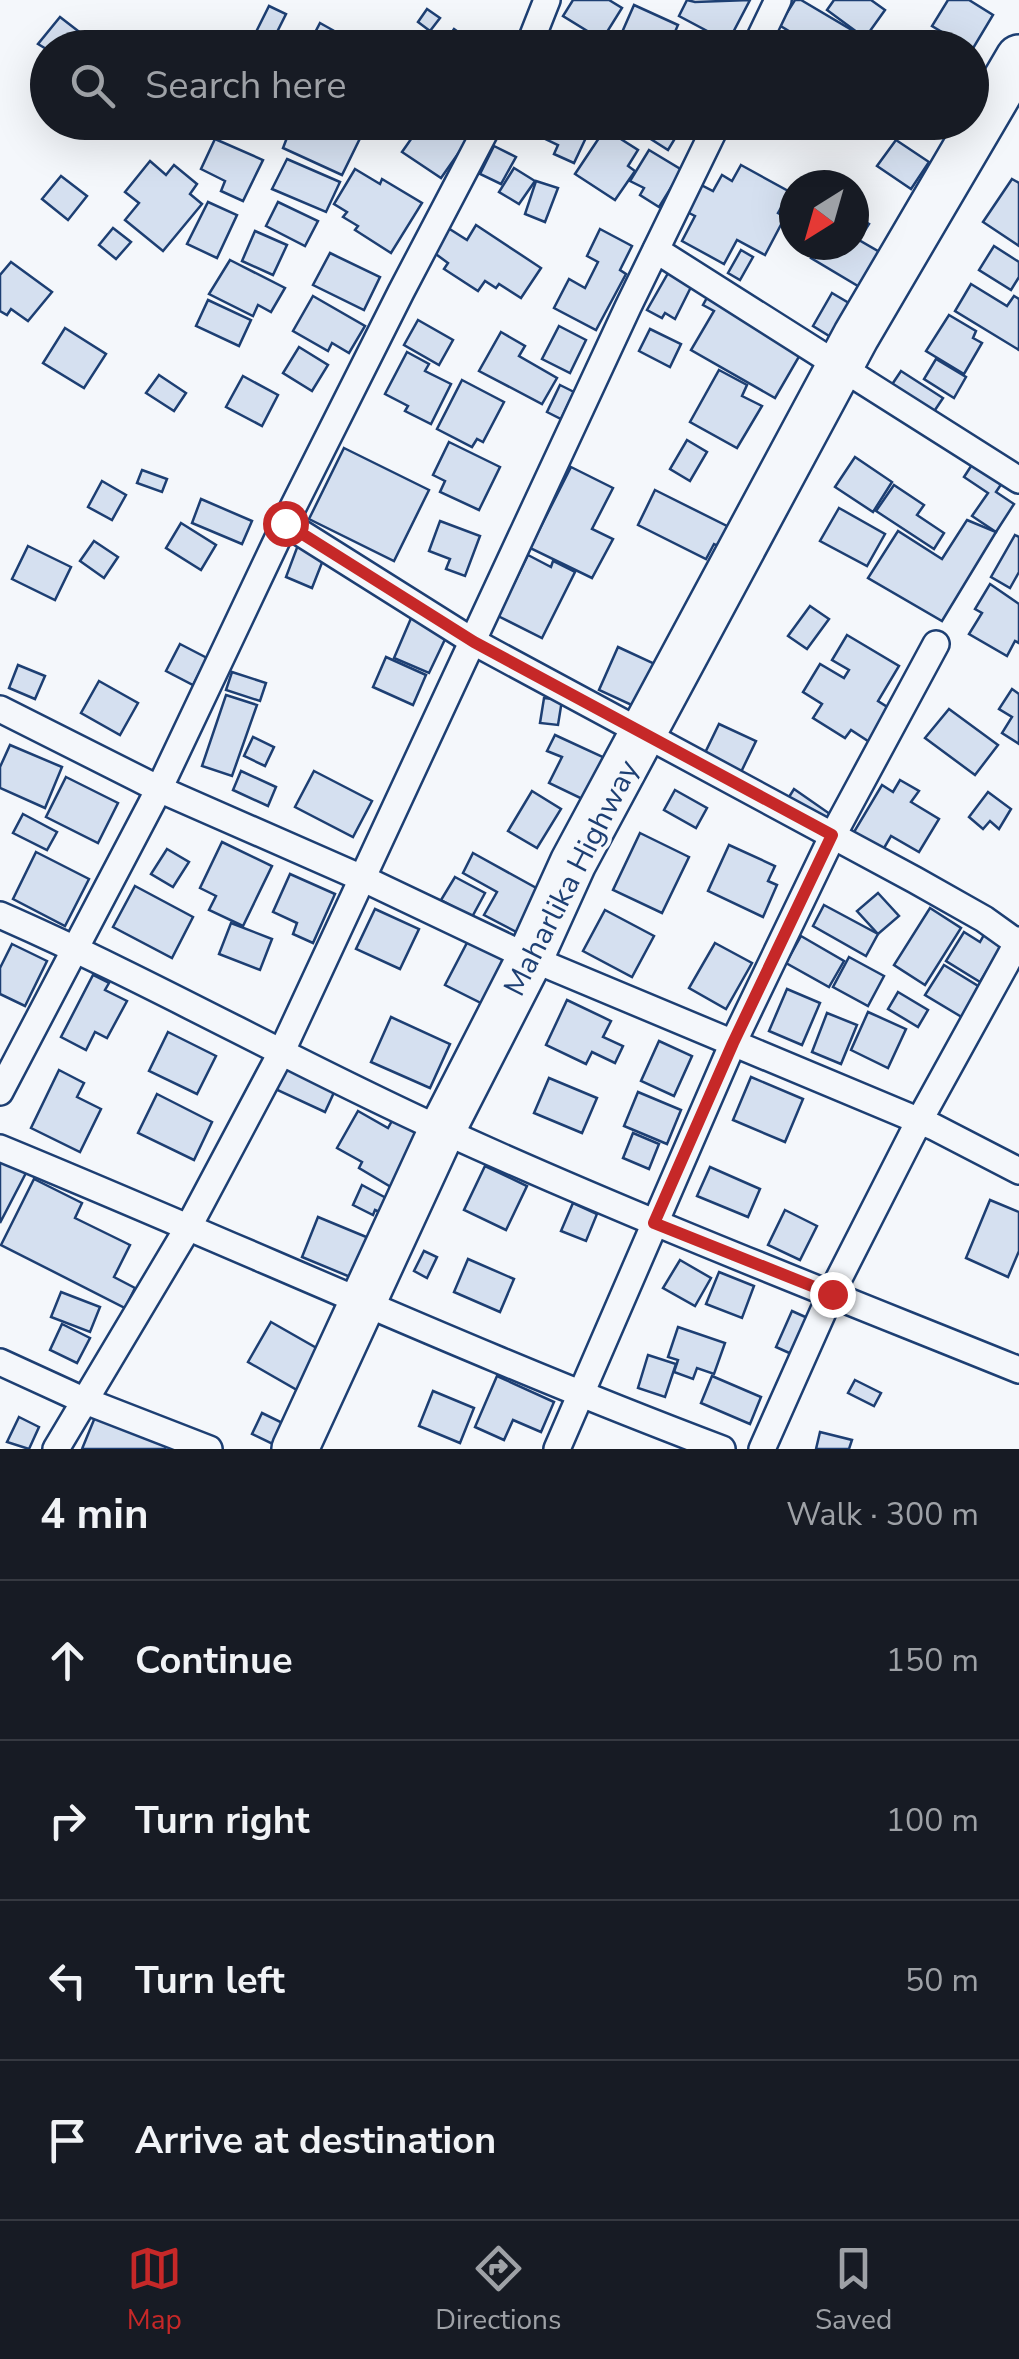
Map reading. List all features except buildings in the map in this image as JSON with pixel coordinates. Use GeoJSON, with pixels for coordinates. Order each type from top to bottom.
{"type":"FeatureCollection","features":[{"type":"Feature","properties":{"kind":"highway","name":"Maharlika Highway"},"geometry":{"type":"LineString","coordinates":[[989,110],[1019,58]]}},
{"type":"Feature","properties":{"kind":"highway","name":"Maharlika Highway"},"geometry":{"type":"LineString","coordinates":[[295,1449],[442,1130],[530,958],[572,863],[840,369],[972,140]]}},
{"type":"Feature","properties":{"kind":"street"},"geometry":{"type":"LineString","coordinates":[[535,30],[547,0]]}},
{"type":"Feature","properties":{"kind":"street"},"geometry":{"type":"LineString","coordinates":[[764,30],[778,0]]}},
{"type":"Feature","properties":{"kind":"street"},"geometry":{"type":"LineString","coordinates":[[0,1092],[159,789],[285,523],[481,140]]}},
{"type":"Feature","properties":{"kind":"street"},"geometry":{"type":"LineString","coordinates":[[56,1449],[188,1226],[281,1052],[709,140]]}},
{"type":"Feature","properties":{"kind":"street"},"geometry":{"type":"LineString","coordinates":[[656,250],[1019,480]]}},
{"type":"Feature","properties":{"kind":"street"},"geometry":{"type":"LineString","coordinates":[[285,523],[474,642],[832,835],[1019,942],[918,1123],[832,1294],[762,1449]]}},
{"type":"Feature","properties":{"kind":"street"},"geometry":{"type":"LineString","coordinates":[[556,1449],[733,1043],[832,835],[936,644]]}},
{"type":"Feature","properties":{"kind":"street"},"geometry":{"type":"LineString","coordinates":[[0,709],[159,789],[530,958],[934,1127],[1019,1171]]}},
{"type":"Feature","properties":{"kind":"street"},"geometry":{"type":"LineString","coordinates":[[0,915],[77,948],[442,1130],[654,1223],[1019,1370]]}},
{"type":"Feature","properties":{"kind":"street"},"geometry":{"type":"LineString","coordinates":[[0,1148],[580,1395],[722,1449]]}},
{"type":"Feature","properties":{"kind":"street"},"geometry":{"type":"LineString","coordinates":[[0,1362],[83,1400],[210,1449]]}},
{"type":"Feature","properties":{"kind":"route"},"geometry":{"type":"LineString","coordinates":[[285,523],[474,642],[832,835],[733,1043],[654,1223],[832,1294]]}}]}
